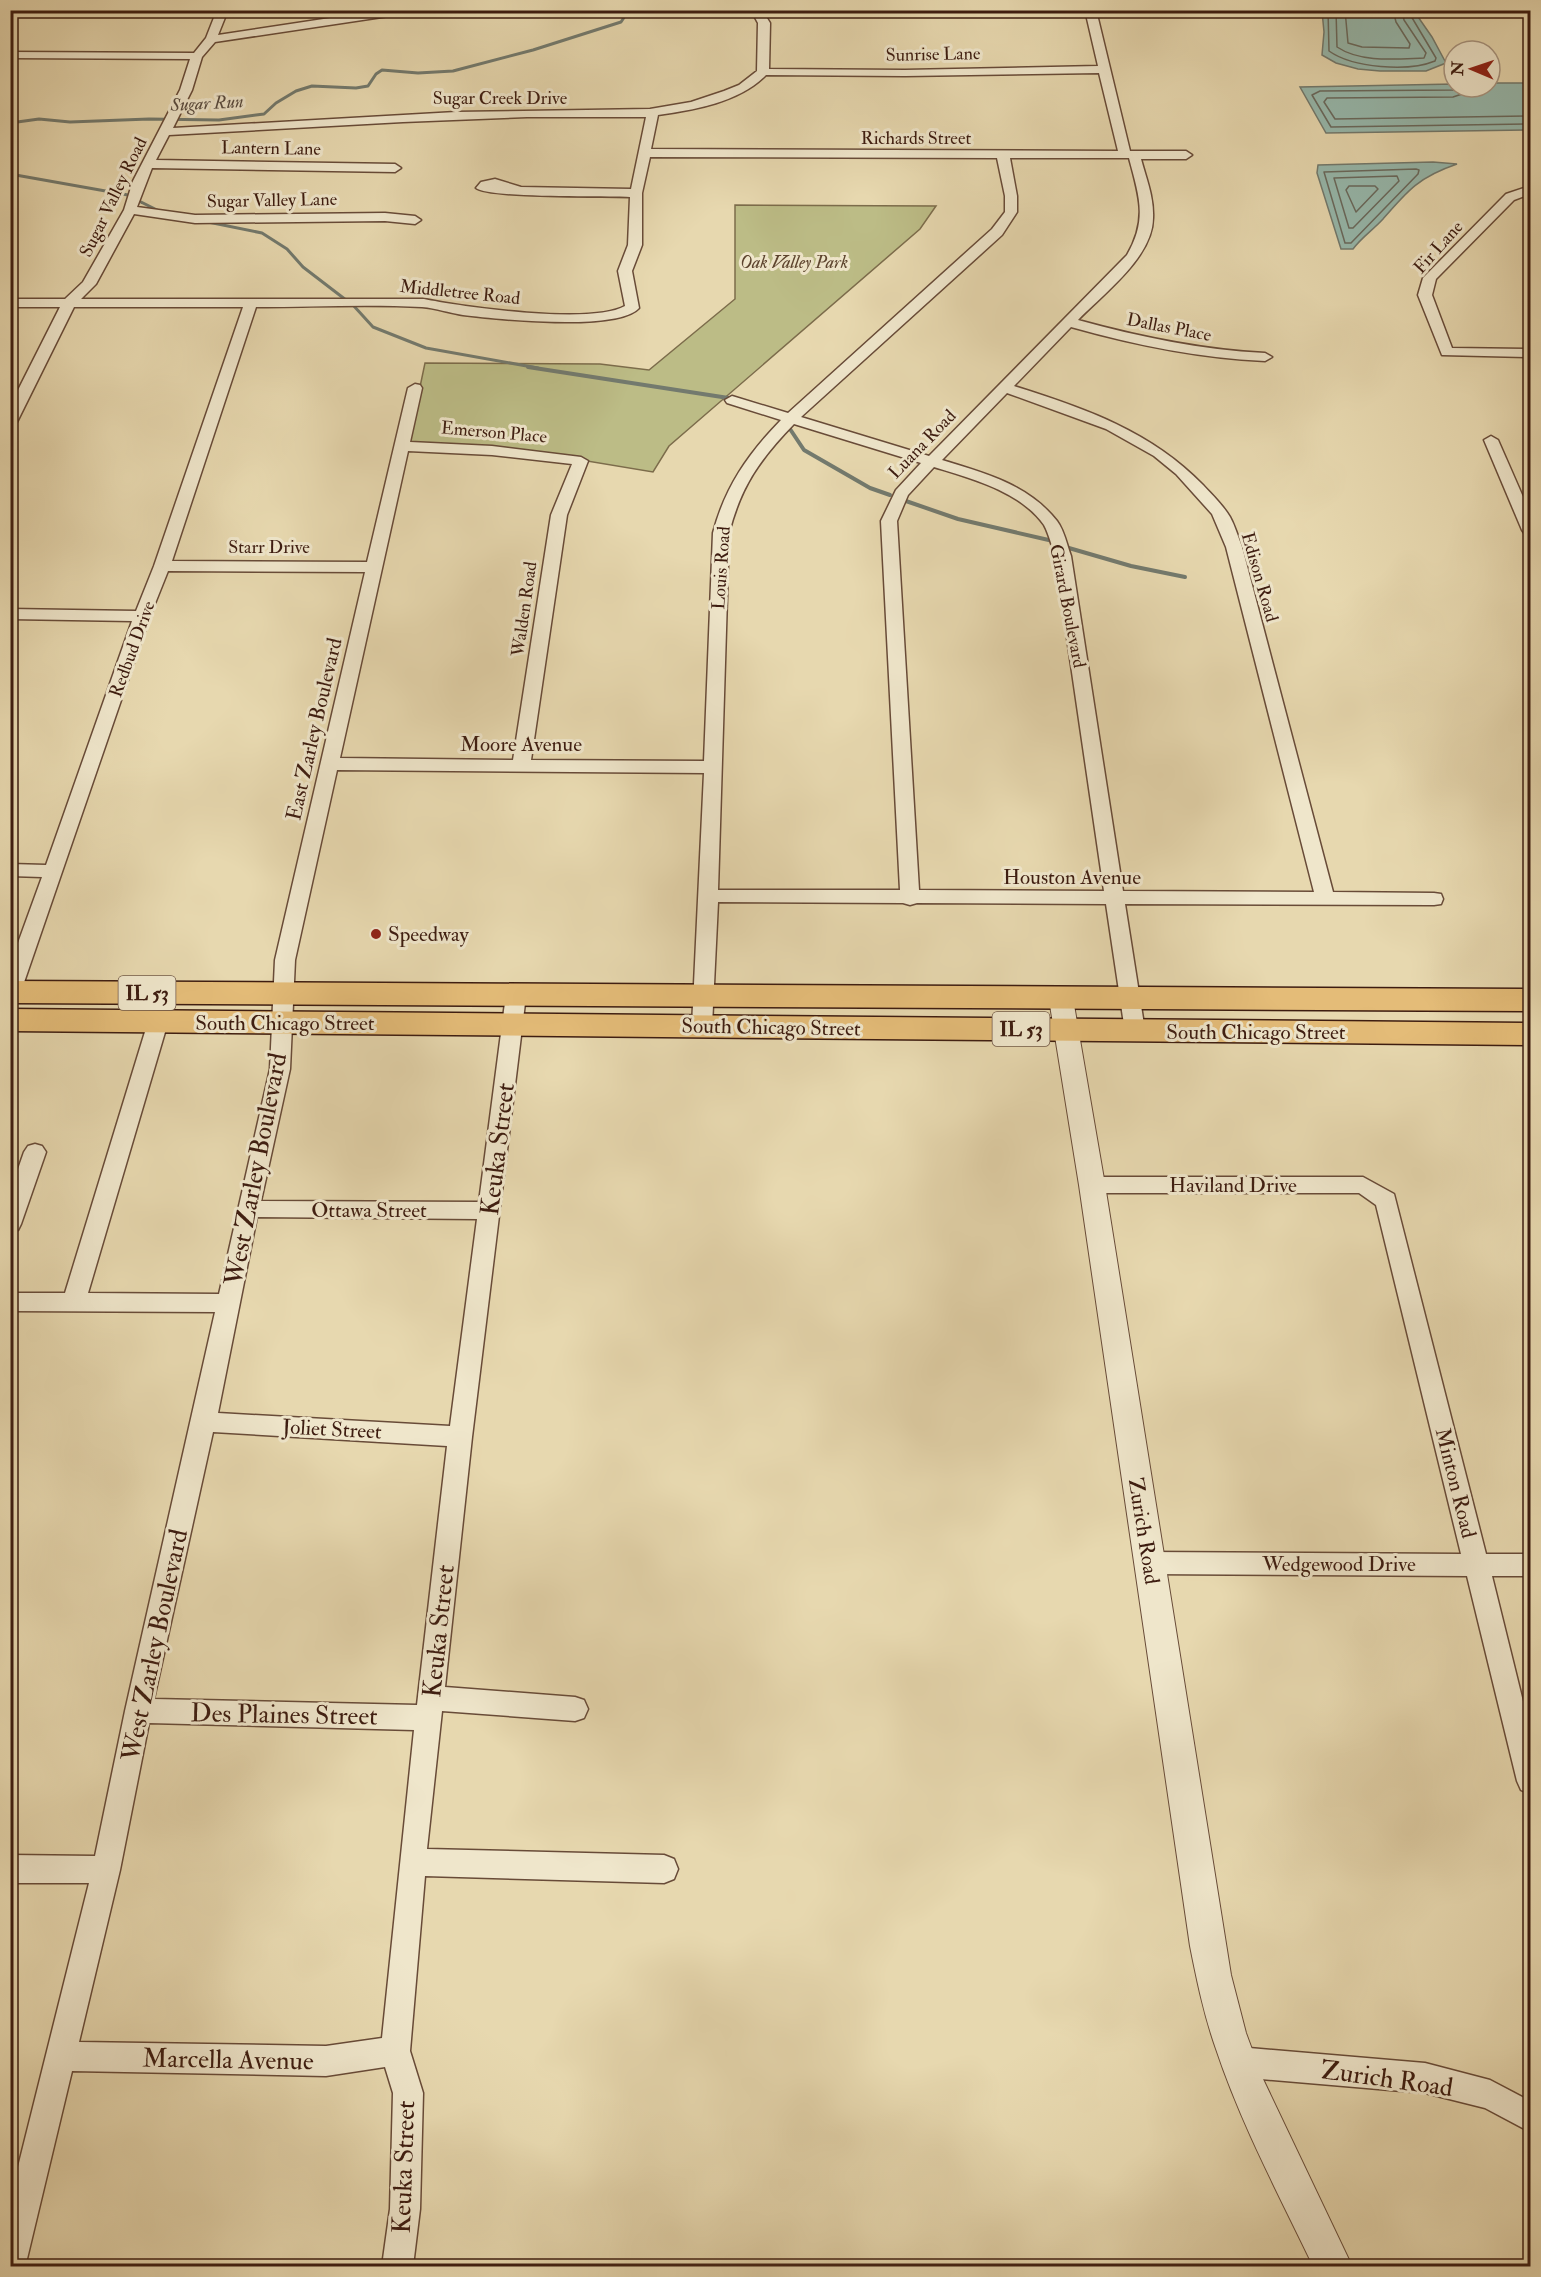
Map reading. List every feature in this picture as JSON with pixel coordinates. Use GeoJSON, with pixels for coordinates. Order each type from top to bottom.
{"type":"FeatureCollection","features":[{"type":"Feature","properties":{"kind":"main road","name":"South Chicago Street"},"geometry":{"type":"LineString","coordinates":[[11,992],[282,1009],[704,1011],[1060,999],[1530,1000]]}},
{"type":"Feature","properties":{"kind":"main road","name":"South Chicago Street"},"geometry":{"type":"LineString","coordinates":[[10,1020],[158,1022],[282,1009]]}},
{"type":"Feature","properties":{"kind":"main road","name":"South Chicago Street"},"geometry":{"type":"LineString","coordinates":[[704,1011],[1065,1030],[1530,1034]]}},
{"type":"Feature","properties":{"kind":"street"},"geometry":{"type":"LineString","coordinates":[[10,55],[197,56],[211,39],[223,10]]}},
{"type":"Feature","properties":{"kind":"street"},"geometry":{"type":"LineString","coordinates":[[211,39],[409,10]]}},
{"type":"Feature","properties":{"kind":"street"},"geometry":{"type":"LineString","coordinates":[[756,10],[764,23],[763,72]]}},
{"type":"Feature","properties":{"kind":"street","name":"Luana Road"},"geometry":{"type":"LineString","coordinates":[[910,899],[889,521],[901,493],[1132,257],[1144,236],[1148,217],[1146,200],[1129,155],[1104,69],[1090,10]]}},
{"type":"Feature","properties":{"kind":"street","name":"Sugar Valley Road"},"geometry":{"type":"LineString","coordinates":[[10,422],[16,399],[69,303],[89,284],[130,210],[139,181],[186,90],[197,56]]}},
{"type":"Feature","properties":{"kind":"street","name":"Sunrise Lane"},"geometry":{"type":"LineString","coordinates":[[763,72],[905,73],[1104,69]]}},
{"type":"Feature","properties":{"kind":"street","name":"Sugar Creek Drive"},"geometry":{"type":"LineString","coordinates":[[166,129],[408,116],[514,114],[607,117],[653,113],[719,98],[759,79],[763,72]]}},
{"type":"Feature","properties":{"kind":"street","name":"Middletree Road"},"geometry":{"type":"LineString","coordinates":[[10,303],[424,303],[495,316],[604,317],[622,315],[632,308],[625,271],[634,245],[636,193],[653,113]]}},
{"type":"Feature","properties":{"kind":"street","name":"Richards Street"},"geometry":{"type":"LineString","coordinates":[[646,153],[1186,155]]}},
{"type":"Feature","properties":{"kind":"street","name":"Louis Road"},"geometry":{"type":"LineString","coordinates":[[704,1011],[721,533],[727,505],[741,475],[791,418],[998,232],[1011,213],[1011,196],[1003,155]]}},
{"type":"Feature","properties":{"kind":"street","name":"Lantern Lane"},"geometry":{"type":"LineString","coordinates":[[148,164],[394,168]]}},
{"type":"Feature","properties":{"kind":"street","name":"Fir Lane"},"geometry":{"type":"LineString","coordinates":[[1530,190],[1510,197],[1430,279],[1425,287],[1425,295],[1448,352],[1530,353]]}},
{"type":"Feature","properties":{"kind":"street"},"geometry":{"type":"LineString","coordinates":[[522,191],[636,193]]}},
{"type":"Feature","properties":{"kind":"street","name":"Sugar Valley Lane"},"geometry":{"type":"LineString","coordinates":[[130,210],[195,219],[385,217],[416,220]]}},
{"type":"Feature","properties":{"kind":"street","name":"Redbud Drive"},"geometry":{"type":"LineString","coordinates":[[11,992],[142,616],[162,566],[251,303]]}},
{"type":"Feature","properties":{"kind":"street","name":"Dallas Place"},"geometry":{"type":"LineString","coordinates":[[1069,322],[1159,347],[1230,356],[1265,357]]}},
{"type":"Feature","properties":{"kind":"street","name":"East Zarley Boulevard"},"geometry":{"type":"LineString","coordinates":[[282,1009],[285,960],[415,388]]}},
{"type":"Feature","properties":{"kind":"street","name":"Edison Road"},"geometry":{"type":"LineString","coordinates":[[1005,388],[1083,413],[1125,431],[1160,452],[1191,480],[1221,515],[1234,547],[1325,899]]}},
{"type":"Feature","properties":{"kind":"street","name":"Girard Boulevard"},"geometry":{"type":"LineString","coordinates":[[732,400],[997,482],[1028,502],[1051,524],[1063,556],[1135,1031]]}},
{"type":"Feature","properties":{"kind":"street"},"geometry":{"type":"LineString","coordinates":[[1491,440],[1530,530]]}},
{"type":"Feature","properties":{"kind":"street","name":"Emerson Place"},"geometry":{"type":"LineString","coordinates":[[403,446],[491,450],[581,461]]}},
{"type":"Feature","properties":{"kind":"street","name":"Walden Road"},"geometry":{"type":"LineString","coordinates":[[521,767],[559,515],[581,461]]}},
{"type":"Feature","properties":{"kind":"street","name":"Starr Drive"},"geometry":{"type":"LineString","coordinates":[[162,566],[375,567]]}},
{"type":"Feature","properties":{"kind":"street"},"geometry":{"type":"LineString","coordinates":[[10,614],[142,616]]}},
{"type":"Feature","properties":{"kind":"street","name":"Moore Avenue"},"geometry":{"type":"LineString","coordinates":[[330,764],[712,767]]}},
{"type":"Feature","properties":{"kind":"street"},"geometry":{"type":"LineString","coordinates":[[10,870],[54,871]]}},
{"type":"Feature","properties":{"kind":"street","name":"Houston Avenue"},"geometry":{"type":"LineString","coordinates":[[709,896],[1116,900],[1434,899]]}},
{"type":"Feature","properties":{"kind":"street","name":"Zurich Road"},"geometry":{"type":"LineString","coordinates":[[1060,999],[1092,1185],[1207,1946],[1219,2002],[1238,2062],[1282,2162],[1334,2266]]}},
{"type":"Feature","properties":{"kind":"street","name":"West Zarley Boulevard"},"geometry":{"type":"LineString","coordinates":[[10,2263],[106,1870],[138,1711],[204,1422],[248,1209],[280,1069],[282,1009]]}},
{"type":"Feature","properties":{"kind":"street","name":"Keuka Street"},"geometry":{"type":"LineString","coordinates":[[398,2266],[405,2209],[408,2093],[395,2052],[412,1862],[460,1437],[514,1010]]}},
{"type":"Feature","properties":{"kind":"street"},"geometry":{"type":"LineString","coordinates":[[74,1302],[158,1022]]}},
{"type":"Feature","properties":{"kind":"street"},"geometry":{"type":"LineString","coordinates":[[10,1224],[35,1152]]}},
{"type":"Feature","properties":{"kind":"street","name":"Haviland Drive"},"geometry":{"type":"LineString","coordinates":[[1092,1185],[1363,1185],[1373,1190]]}},
{"type":"Feature","properties":{"kind":"street","name":"Minton Road"},"geometry":{"type":"LineString","coordinates":[[1373,1190],[1386,1200],[1530,1781]]}},
{"type":"Feature","properties":{"kind":"street","name":"Ottawa Street"},"geometry":{"type":"LineString","coordinates":[[248,1209],[490,1211]]}},
{"type":"Feature","properties":{"kind":"street"},"geometry":{"type":"LineString","coordinates":[[10,1302],[228,1303]]}},
{"type":"Feature","properties":{"kind":"street","name":"Joliet Street"},"geometry":{"type":"LineString","coordinates":[[204,1422],[460,1437]]}},
{"type":"Feature","properties":{"kind":"street","name":"Wedgewood Drive"},"geometry":{"type":"LineString","coordinates":[[1148,1563],[1530,1565]]}},
{"type":"Feature","properties":{"kind":"street","name":"Des Plaines Street"},"geometry":{"type":"LineString","coordinates":[[138,1711],[575,1709]]}},
{"type":"Feature","properties":{"kind":"street"},"geometry":{"type":"LineString","coordinates":[[412,1862],[664,1869]]}},
{"type":"Feature","properties":{"kind":"street"},"geometry":{"type":"LineString","coordinates":[[10,1869],[106,1870]]}},
{"type":"Feature","properties":{"kind":"street","name":"Marcella Avenue"},"geometry":{"type":"LineString","coordinates":[[61,2056],[326,2061],[395,2052]]}},
{"type":"Feature","properties":{"kind":"street","name":"Zurich Road"},"geometry":{"type":"LineString","coordinates":[[1238,2062],[1425,2078],[1490,2095],[1530,2117]]}},
{"type":"Feature","properties":{"kind":"green space","name":"Oak Valley Park"},"geometry":{"type":"Polygon","coordinates":[[[735,205],[936,206],[920,229],[669,446],[653,472],[521,450],[466,445],[408,444],[425,363],[600,364],[649,370],[735,299],[735,205]]]}},
{"type":"Feature","properties":{"kind":"water"},"geometry":{"type":"Polygon","coordinates":[[[1322,11],[1414,11],[1442,56],[1442,65],[1426,71],[1380,71],[1358,69],[1336,63],[1322,55],[1324,32],[1322,11]]]}},
{"type":"Feature","properties":{"kind":"water"},"geometry":{"type":"Polygon","coordinates":[[[1502,83],[1530,83],[1530,130],[1326,133],[1300,87],[1442,84],[1442,99],[1502,99],[1502,83]]]}},
{"type":"Feature","properties":{"kind":"water"},"geometry":{"type":"Polygon","coordinates":[[[1433,162],[1457,164],[1423,179],[1353,249],[1341,249],[1317,173],[1318,165],[1433,162]]]}},
{"type":"Feature","properties":{"kind":"waterway","name":"Sugar Run"},"geometry":{"type":"LineString","coordinates":[[10,123],[39,119],[70,122],[149,119],[219,120],[264,114],[276,103],[296,91],[312,86],[356,88],[368,86],[376,74],[382,70],[418,73],[453,71],[533,50],[621,22],[629,10]]}},
{"type":"Feature","properties":{"kind":"waterway"},"geometry":{"type":"LineString","coordinates":[[1219,10],[1251,15]]}},
{"type":"Feature","properties":{"kind":"waterway"},"geometry":{"type":"LineString","coordinates":[[1309,16],[1323,16]]}},
{"type":"Feature","properties":{"kind":"waterway"},"geometry":{"type":"LineString","coordinates":[[10,174],[128,195]]}},
{"type":"Feature","properties":{"kind":"waterway"},"geometry":{"type":"LineString","coordinates":[[141,202],[157,210]]}},
{"type":"Feature","properties":{"kind":"waterway"},"geometry":{"type":"LineString","coordinates":[[208,222],[262,233],[287,249],[303,267],[346,300]]}},
{"type":"Feature","properties":{"kind":"waterway"},"geometry":{"type":"LineString","coordinates":[[353,305],[373,327],[426,348],[538,368]]}},
{"type":"Feature","properties":{"kind":"waterway"},"geometry":{"type":"LineString","coordinates":[[528,367],[735,399]]}},
{"type":"Feature","properties":{"kind":"waterway"},"geometry":{"type":"LineString","coordinates":[[790,429],[804,450],[870,488],[890,495]]}},
{"type":"Feature","properties":{"kind":"waterway"},"geometry":{"type":"LineString","coordinates":[[903,500],[958,519],[1053,541]]}},
{"type":"Feature","properties":{"kind":"waterway"},"geometry":{"type":"LineString","coordinates":[[1062,546],[1131,566],[1185,577]]}},
{"type":"Feature","properties":{"kind":"place","name":"Speedway"},"geometry":{"type":"Point","coordinates":[376,934]}}]}
